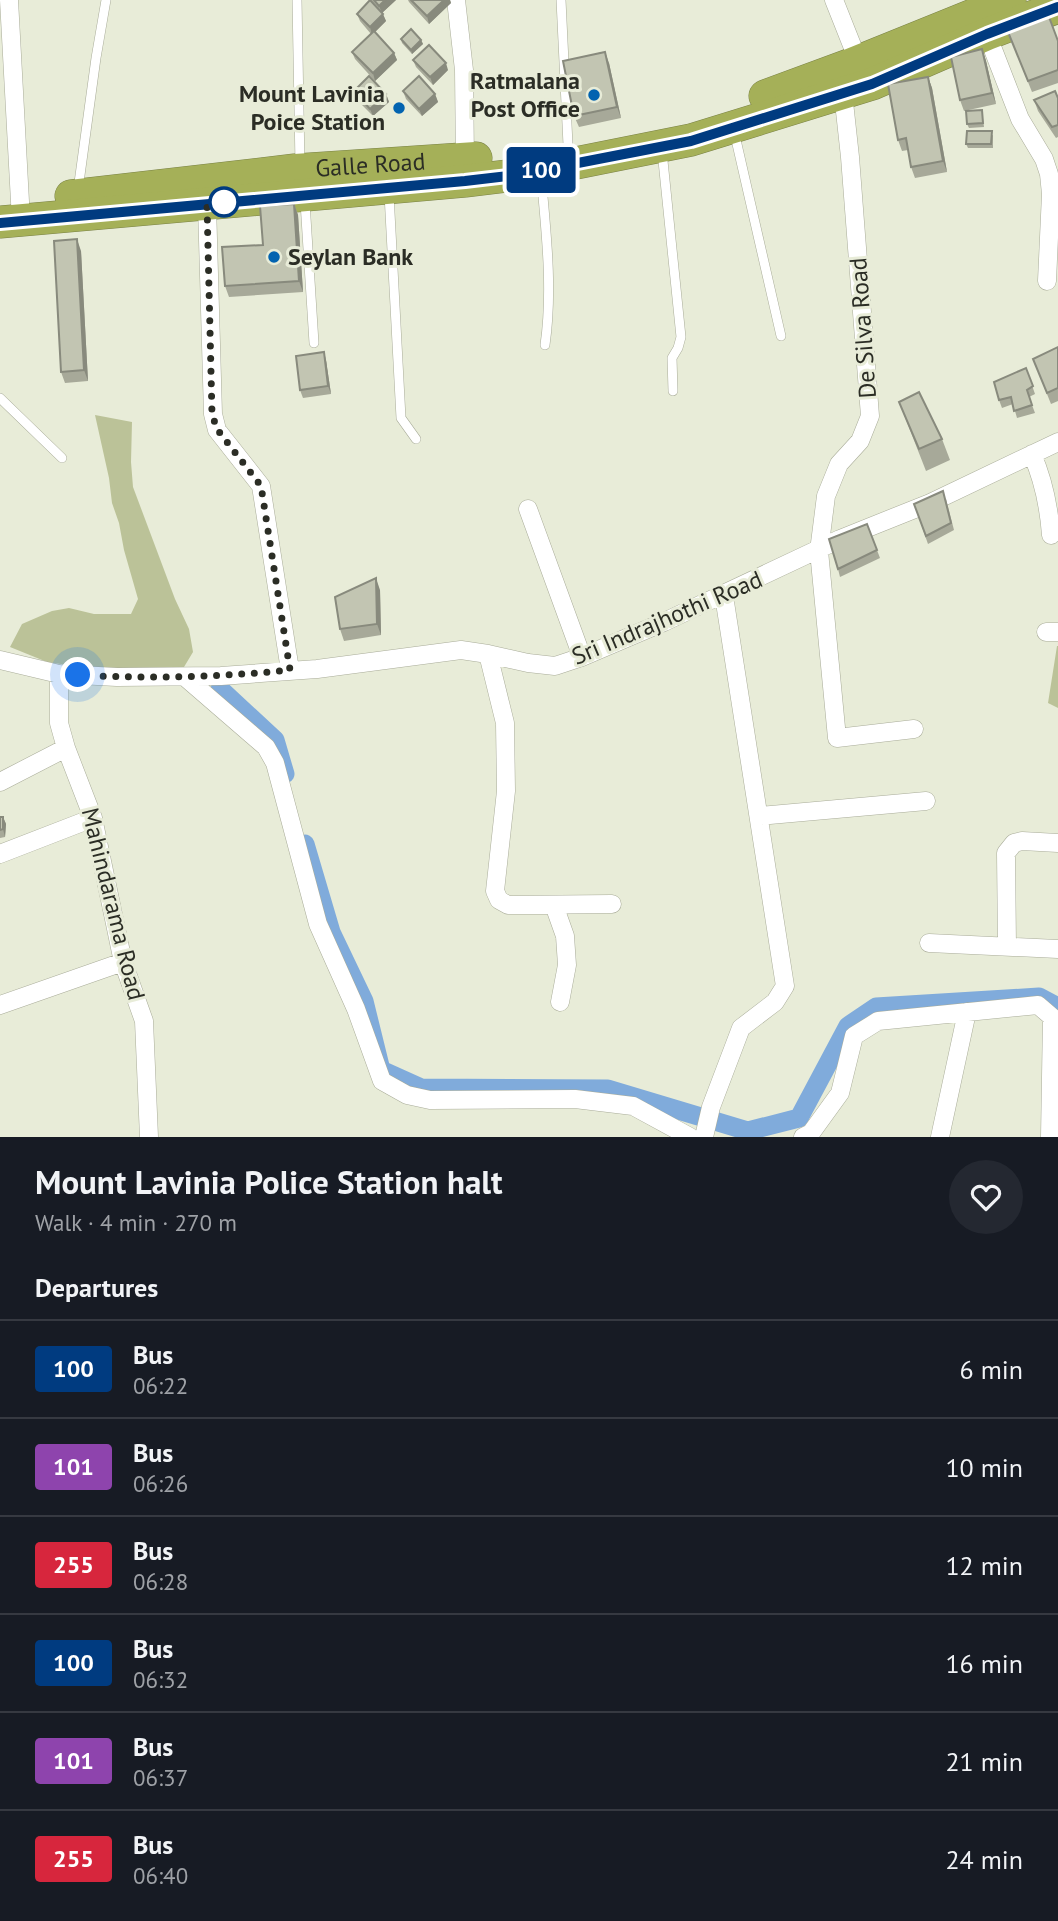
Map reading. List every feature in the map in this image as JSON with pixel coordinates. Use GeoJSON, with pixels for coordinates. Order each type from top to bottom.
{"type":"FeatureCollection","features":[{"type":"Feature","properties":{"kind":"highway","name":"Galle Road"},"geometry":{"type":"LineString","coordinates":[[10,211],[207,205],[302,183],[389,188],[856,80],[1010,0]]}},
{"type":"Feature","properties":{"kind":"highway","name":"Galle Road"},"geometry":{"type":"LineString","coordinates":[[10,211],[77,195],[302,183],[465,170],[540,170],[691,141],[1058,7]]}},
{"type":"Feature","properties":{"kind":"street"},"geometry":{"type":"LineString","coordinates":[[9,0],[10,211]]}},
{"type":"Feature","properties":{"kind":"street"},"geometry":{"type":"LineString","coordinates":[[456,0],[464,70],[465,170]]}},
{"type":"Feature","properties":{"kind":"street","name":"De Silva Road"},"geometry":{"type":"LineString","coordinates":[[834,0],[856,80],[850,157],[870,416],[860,441],[839,464],[826,496],[819,551],[837,738],[914,729]]}},
{"type":"Feature","properties":{"kind":"street"},"geometry":{"type":"LineString","coordinates":[[987,34],[1020,119],[1044,159],[1049,174],[1051,194],[1047,281]]}},
{"type":"Feature","properties":{"kind":"street"},"geometry":{"type":"LineString","coordinates":[[207,205],[212,414],[217,429],[261,486],[290,670]]}},
{"type":"Feature","properties":{"kind":"street","name":"Sri Indrajhothi Road"},"geometry":{"type":"LineString","coordinates":[[0,660],[59,674],[117,677],[221,676],[317,669],[461,650],[555,666],[724,596],[840,539],[930,503],[1058,442]]}},
{"type":"Feature","properties":{"kind":"street"},"geometry":{"type":"LineString","coordinates":[[1032,454],[1043,485],[1051,535]]}},
{"type":"Feature","properties":{"kind":"street"},"geometry":{"type":"LineString","coordinates":[[528,509],[582,657]]}},
{"type":"Feature","properties":{"kind":"street"},"geometry":{"type":"LineString","coordinates":[[185,677],[266,747],[275,763],[318,924],[356,1009],[382,1081],[407,1095],[430,1100],[575,1098],[633,1106],[699,1134],[741,1028],[775,1002],[785,986],[724,596]]}},
{"type":"Feature","properties":{"kind":"street"},"geometry":{"type":"LineString","coordinates":[[488,653],[505,723],[506,791],[495,891],[499,900],[508,905],[612,904]]}},
{"type":"Feature","properties":{"kind":"street","name":"Mahindarama Road"},"geometry":{"type":"LineString","coordinates":[[59,674],[59,723],[93,818],[123,961],[144,1021],[149,1137]]}},
{"type":"Feature","properties":{"kind":"street"},"geometry":{"type":"LineString","coordinates":[[0,782],[66,748]]}},
{"type":"Feature","properties":{"kind":"street"},"geometry":{"type":"LineString","coordinates":[[759,816],[926,801]]}},
{"type":"Feature","properties":{"kind":"street"},"geometry":{"type":"LineString","coordinates":[[0,854],[93,818]]}},
{"type":"Feature","properties":{"kind":"street"},"geometry":{"type":"LineString","coordinates":[[1007,947],[1006,853],[1014,843],[1022,841],[1058,843]]}},
{"type":"Feature","properties":{"kind":"street"},"geometry":{"type":"LineString","coordinates":[[554,905],[565,936],[567,965],[560,1002]]}},
{"type":"Feature","properties":{"kind":"street"},"geometry":{"type":"LineString","coordinates":[[929,943],[1058,949]]}},
{"type":"Feature","properties":{"kind":"street"},"geometry":{"type":"LineString","coordinates":[[0,1005],[123,961]]}},
{"type":"Feature","properties":{"kind":"street"},"geometry":{"type":"LineString","coordinates":[[803,1137],[811,1133],[840,1093],[854,1036],[878,1021],[1038,1005],[1052,1017],[1049,1137]]}},
{"type":"Feature","properties":{"kind":"street"},"geometry":{"type":"LineString","coordinates":[[940,1137],[967,1012]]}},
{"type":"Feature","properties":{"kind":"lane"},"geometry":{"type":"LineString","coordinates":[[77,195],[106,0]]}},
{"type":"Feature","properties":{"kind":"lane"},"geometry":{"type":"LineString","coordinates":[[297,0],[302,183],[314,343]]}},
{"type":"Feature","properties":{"kind":"lane"},"geometry":{"type":"LineString","coordinates":[[561,0],[568,145]]}},
{"type":"Feature","properties":{"kind":"lane"},"geometry":{"type":"LineString","coordinates":[[732,126],[780,336]]}},
{"type":"Feature","properties":{"kind":"lane"},"geometry":{"type":"LineString","coordinates":[[662,146],[681,337],[672,358],[673,391]]}},
{"type":"Feature","properties":{"kind":"lane"},"geometry":{"type":"LineString","coordinates":[[540,170],[548,278],[545,345]]}},
{"type":"Feature","properties":{"kind":"lane"},"geometry":{"type":"LineString","coordinates":[[389,188],[401,418],[416,439]]}},
{"type":"Feature","properties":{"kind":"lane"},"geometry":{"type":"LineString","coordinates":[[0,398],[62,458]]}},
{"type":"Feature","properties":{"kind":"green space"},"geometry":{"type":"Polygon","coordinates":[[[95,415],[132,422],[133,487],[189,629],[193,652],[184,667],[95,669],[47,662],[10,647],[22,624],[52,611],[69,608],[94,614],[131,614],[138,599],[112,503],[95,415]]]}},
{"type":"Feature","properties":{"kind":"green space"},"geometry":{"type":"Polygon","coordinates":[[[1058,646],[1058,708],[1048,703],[1058,646]]]}},
{"type":"Feature","properties":{"kind":"building"},"geometry":{"type":"Polygon","coordinates":[[[370,0],[383,14],[370,27],[357,14],[370,0]]]}},
{"type":"Feature","properties":{"kind":"building"},"geometry":{"type":"Polygon","coordinates":[[[374,0],[385,0],[379,6],[374,0]]]}},
{"type":"Feature","properties":{"kind":"building"},"geometry":{"type":"Polygon","coordinates":[[[411,0],[444,0],[427,16],[411,0]]]}},
{"type":"Feature","properties":{"kind":"building"},"geometry":{"type":"Polygon","coordinates":[[[1049,17],[1058,41],[1058,70],[1028,81],[1008,32],[1049,17]]]}},
{"type":"Feature","properties":{"kind":"building"},"geometry":{"type":"Polygon","coordinates":[[[411,29],[421,40],[411,50],[401,39],[411,29]]]}},
{"type":"Feature","properties":{"kind":"building"},"geometry":{"type":"Polygon","coordinates":[[[374,31],[394,53],[373,73],[352,52],[374,31]]]}},
{"type":"Feature","properties":{"kind":"building"},"geometry":{"type":"Polygon","coordinates":[[[429,45],[446,63],[430,77],[413,60],[429,45]]]}},
{"type":"Feature","properties":{"kind":"building"},"geometry":{"type":"Polygon","coordinates":[[[982,49],[992,93],[960,100],[951,57],[982,49]]]}},
{"type":"Feature","properties":{"kind":"building","name":"Ratmalana Post Office"},"geometry":{"type":"Polygon","coordinates":[[[605,52],[617,107],[574,116],[563,61],[605,52]]]}},
{"type":"Feature","properties":{"kind":"building"},"geometry":{"type":"Polygon","coordinates":[[[369,76],[386,94],[370,109],[354,91],[369,76]]]}},
{"type":"Feature","properties":{"kind":"building"},"geometry":{"type":"Polygon","coordinates":[[[419,76],[435,94],[419,109],[403,91],[419,76]]]}},
{"type":"Feature","properties":{"kind":"building"},"geometry":{"type":"Polygon","coordinates":[[[928,77],[943,161],[911,167],[906,138],[898,140],[888,84],[928,77]]]}},
{"type":"Feature","properties":{"kind":"building"},"geometry":{"type":"Polygon","coordinates":[[[1055,91],[1058,98],[1058,125],[1052,127],[1034,100],[1055,91]]]}},
{"type":"Feature","properties":{"kind":"building"},"geometry":{"type":"Polygon","coordinates":[[[982,110],[983,123],[967,124],[966,111],[982,110]]]}},
{"type":"Feature","properties":{"kind":"building"},"geometry":{"type":"Polygon","coordinates":[[[967,131],[992,131],[991,144],[966,144],[967,131]]]}},
{"type":"Feature","properties":{"kind":"building","name":"Seylan Bank"},"geometry":{"type":"Polygon","coordinates":[[[294,204],[299,281],[225,286],[222,247],[263,245],[260,206],[294,204]]]}},
{"type":"Feature","properties":{"kind":"building"},"geometry":{"type":"Polygon","coordinates":[[[77,239],[84,370],[61,372],[54,241],[77,239]]]}},
{"type":"Feature","properties":{"kind":"building"},"geometry":{"type":"Polygon","coordinates":[[[1058,347],[1058,388],[1047,393],[1033,359],[1058,347]]]}},
{"type":"Feature","properties":{"kind":"building"},"geometry":{"type":"Polygon","coordinates":[[[324,352],[328,386],[300,390],[296,356],[324,352]]]}},
{"type":"Feature","properties":{"kind":"building"},"geometry":{"type":"Polygon","coordinates":[[[1026,368],[1033,386],[1027,390],[1032,405],[1014,411],[1011,397],[999,400],[994,382],[1026,368]]]}},
{"type":"Feature","properties":{"kind":"building"},"geometry":{"type":"Polygon","coordinates":[[[919,392],[942,439],[919,449],[899,402],[919,392]]]}},
{"type":"Feature","properties":{"kind":"building"},"geometry":{"type":"Polygon","coordinates":[[[943,491],[951,523],[926,536],[914,504],[943,491]]]}},
{"type":"Feature","properties":{"kind":"building"},"geometry":{"type":"Polygon","coordinates":[[[867,524],[877,550],[838,569],[829,539],[867,524]]]}},
{"type":"Feature","properties":{"kind":"building"},"geometry":{"type":"Polygon","coordinates":[[[376,578],[377,624],[340,629],[335,597],[376,578]]]}},
{"type":"Feature","properties":{"kind":"building"},"geometry":{"type":"Polygon","coordinates":[[[0,817],[3,817],[3,829],[0,830],[0,817]]]}},
{"type":"Feature","properties":{"kind":"waterway"},"geometry":{"type":"LineString","coordinates":[[220,689],[275,740],[285,774]]}},
{"type":"Feature","properties":{"kind":"waterway"},"geometry":{"type":"LineString","coordinates":[[305,844],[331,932],[364,1001],[381,1070],[421,1088],[608,1089],[748,1131],[799,1118],[848,1026],[876,1007],[1039,997],[1058,1007]]}},
{"type":"Feature","properties":{"kind":"bus line","name":"100"},"geometry":{"type":"LineString","coordinates":[[0,223],[516,175],[691,141],[872,84],[987,34],[1058,7]]}},
{"type":"Feature","properties":{"kind":"place","name":"Ratmalana Post Office"},"geometry":{"type":"Point","coordinates":[594,95]}},
{"type":"Feature","properties":{"kind":"place","name":"Mount Lavinia Poice Station"},"geometry":{"type":"Point","coordinates":[399,108]}},
{"type":"Feature","properties":{"kind":"place","name":"Seylan Bank"},"geometry":{"type":"Point","coordinates":[274,257]}},
{"type":"Feature","properties":{"kind":"route"},"geometry":{"type":"LineString","coordinates":[[78,675],[221,676],[290,670],[261,486],[217,429],[212,414],[207,205],[224,202]]}}]}
